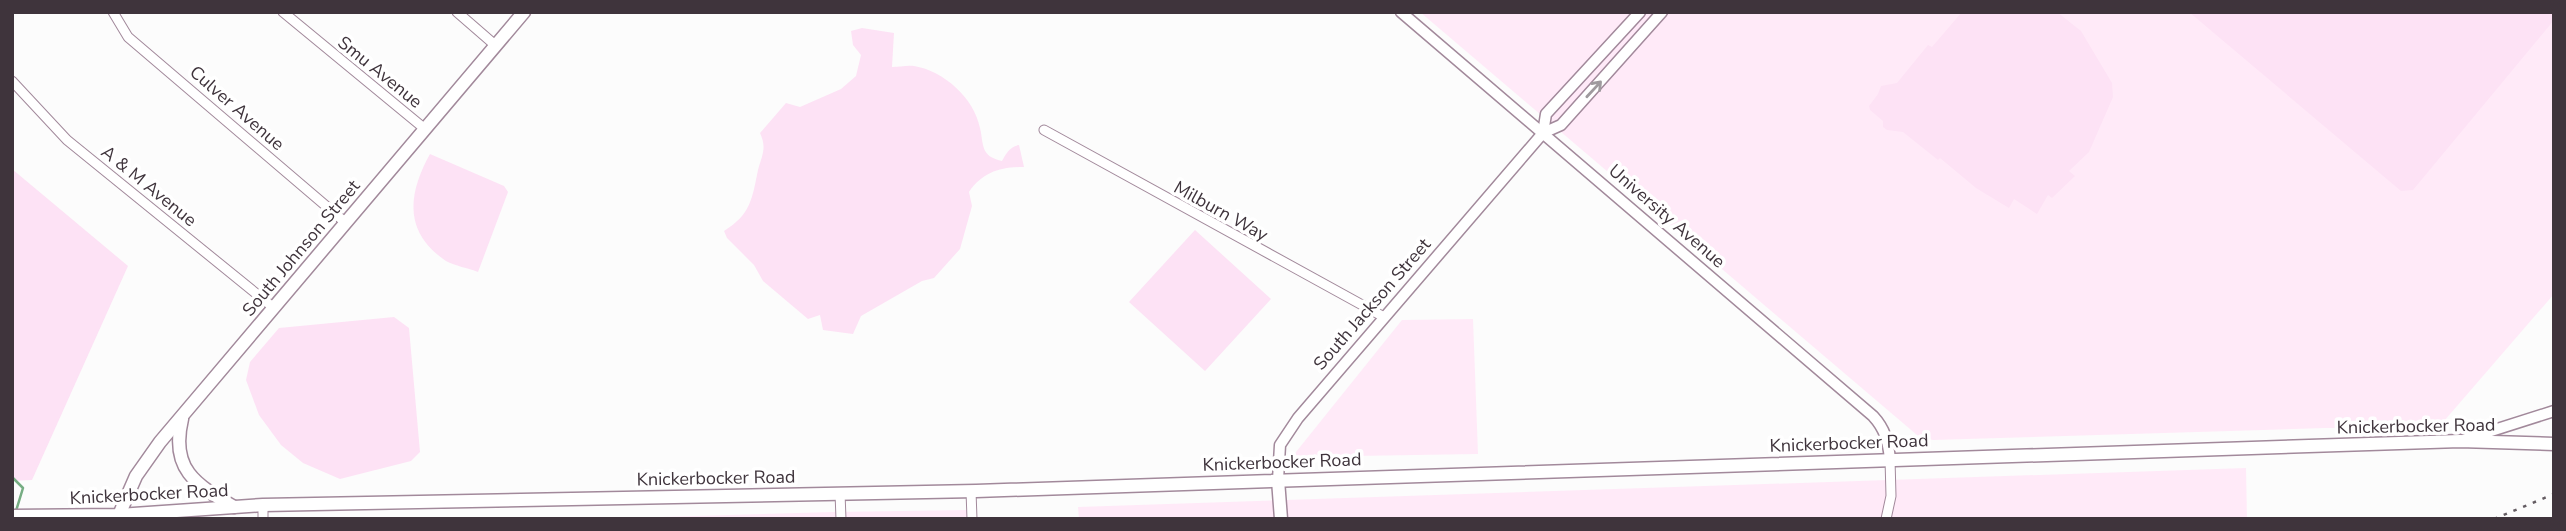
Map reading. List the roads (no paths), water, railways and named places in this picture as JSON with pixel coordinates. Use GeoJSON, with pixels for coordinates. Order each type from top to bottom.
{"type":"FeatureCollection","features":[{"type":"Feature","properties":{"kind":"main road","name":"South Johnson Street"},"geometry":{"type":"LineString","coordinates":[[119,514],[136,476],[184,414],[524,12]]}},
{"type":"Feature","properties":{"kind":"main road"},"geometry":{"type":"LineString","coordinates":[[184,414],[178,437],[179,454],[184,467],[202,488],[234,507]]}},
{"type":"Feature","properties":{"kind":"main road","name":"Knickerbocker Road"},"geometry":{"type":"LineString","coordinates":[[12,516],[119,514],[234,507],[263,512],[971,491],[2460,441],[2554,444]]}},
{"type":"Feature","properties":{"kind":"main road","name":"South Jackson Street"},"geometry":{"type":"LineString","coordinates":[[1278,480],[1281,519]]}},
{"type":"Feature","properties":{"kind":"street","name":"Culver Avenue"},"geometry":{"type":"LineString","coordinates":[[113,12],[128,37],[346,223]]}},
{"type":"Feature","properties":{"kind":"street","name":"Smu Avenue"},"geometry":{"type":"LineString","coordinates":[[283,12],[425,129]]}},
{"type":"Feature","properties":{"kind":"street"},"geometry":{"type":"LineString","coordinates":[[457,12],[495,45]]}},
{"type":"Feature","properties":{"kind":"street","name":"University Avenue"},"geometry":{"type":"LineString","coordinates":[[1401,12],[1873,416],[1882,425],[1888,440],[1889,459]]}},
{"type":"Feature","properties":{"kind":"street","name":"South Jackson Street"},"geometry":{"type":"LineString","coordinates":[[1543,133],[1546,114],[1640,12]]}},
{"type":"Feature","properties":{"kind":"street","name":"South Jackson Street"},"geometry":{"type":"LineString","coordinates":[[1278,480],[1280,445],[1293,424],[1543,133],[1560,125],[1662,12]]}},
{"type":"Feature","properties":{"kind":"street","name":"A & M Avenue"},"geometry":{"type":"LineString","coordinates":[[12,80],[67,140],[274,307]]}},
{"type":"Feature","properties":{"kind":"street","name":"Milburn Way"},"geometry":{"type":"LineString","coordinates":[[1044,131],[1384,317]]}},
{"type":"Feature","properties":{"kind":"street"},"geometry":{"type":"LineString","coordinates":[[2460,441],[2554,411]]}},
{"type":"Feature","properties":{"kind":"street"},"geometry":{"type":"LineString","coordinates":[[1886,519],[1891,496],[1889,459]]}},
{"type":"Feature","properties":{"kind":"street"},"geometry":{"type":"LineString","coordinates":[[971,491],[972,519]]}},
{"type":"Feature","properties":{"kind":"street"},"geometry":{"type":"LineString","coordinates":[[840,493],[841,519]]}},
{"type":"Feature","properties":{"kind":"waterway"},"geometry":{"type":"LineString","coordinates":[[12,477],[23,488],[16,511]]}},
{"type":"Feature","properties":{"kind":"railway"},"geometry":{"type":"LineString","coordinates":[[2494,519],[2554,494]]}}]}
